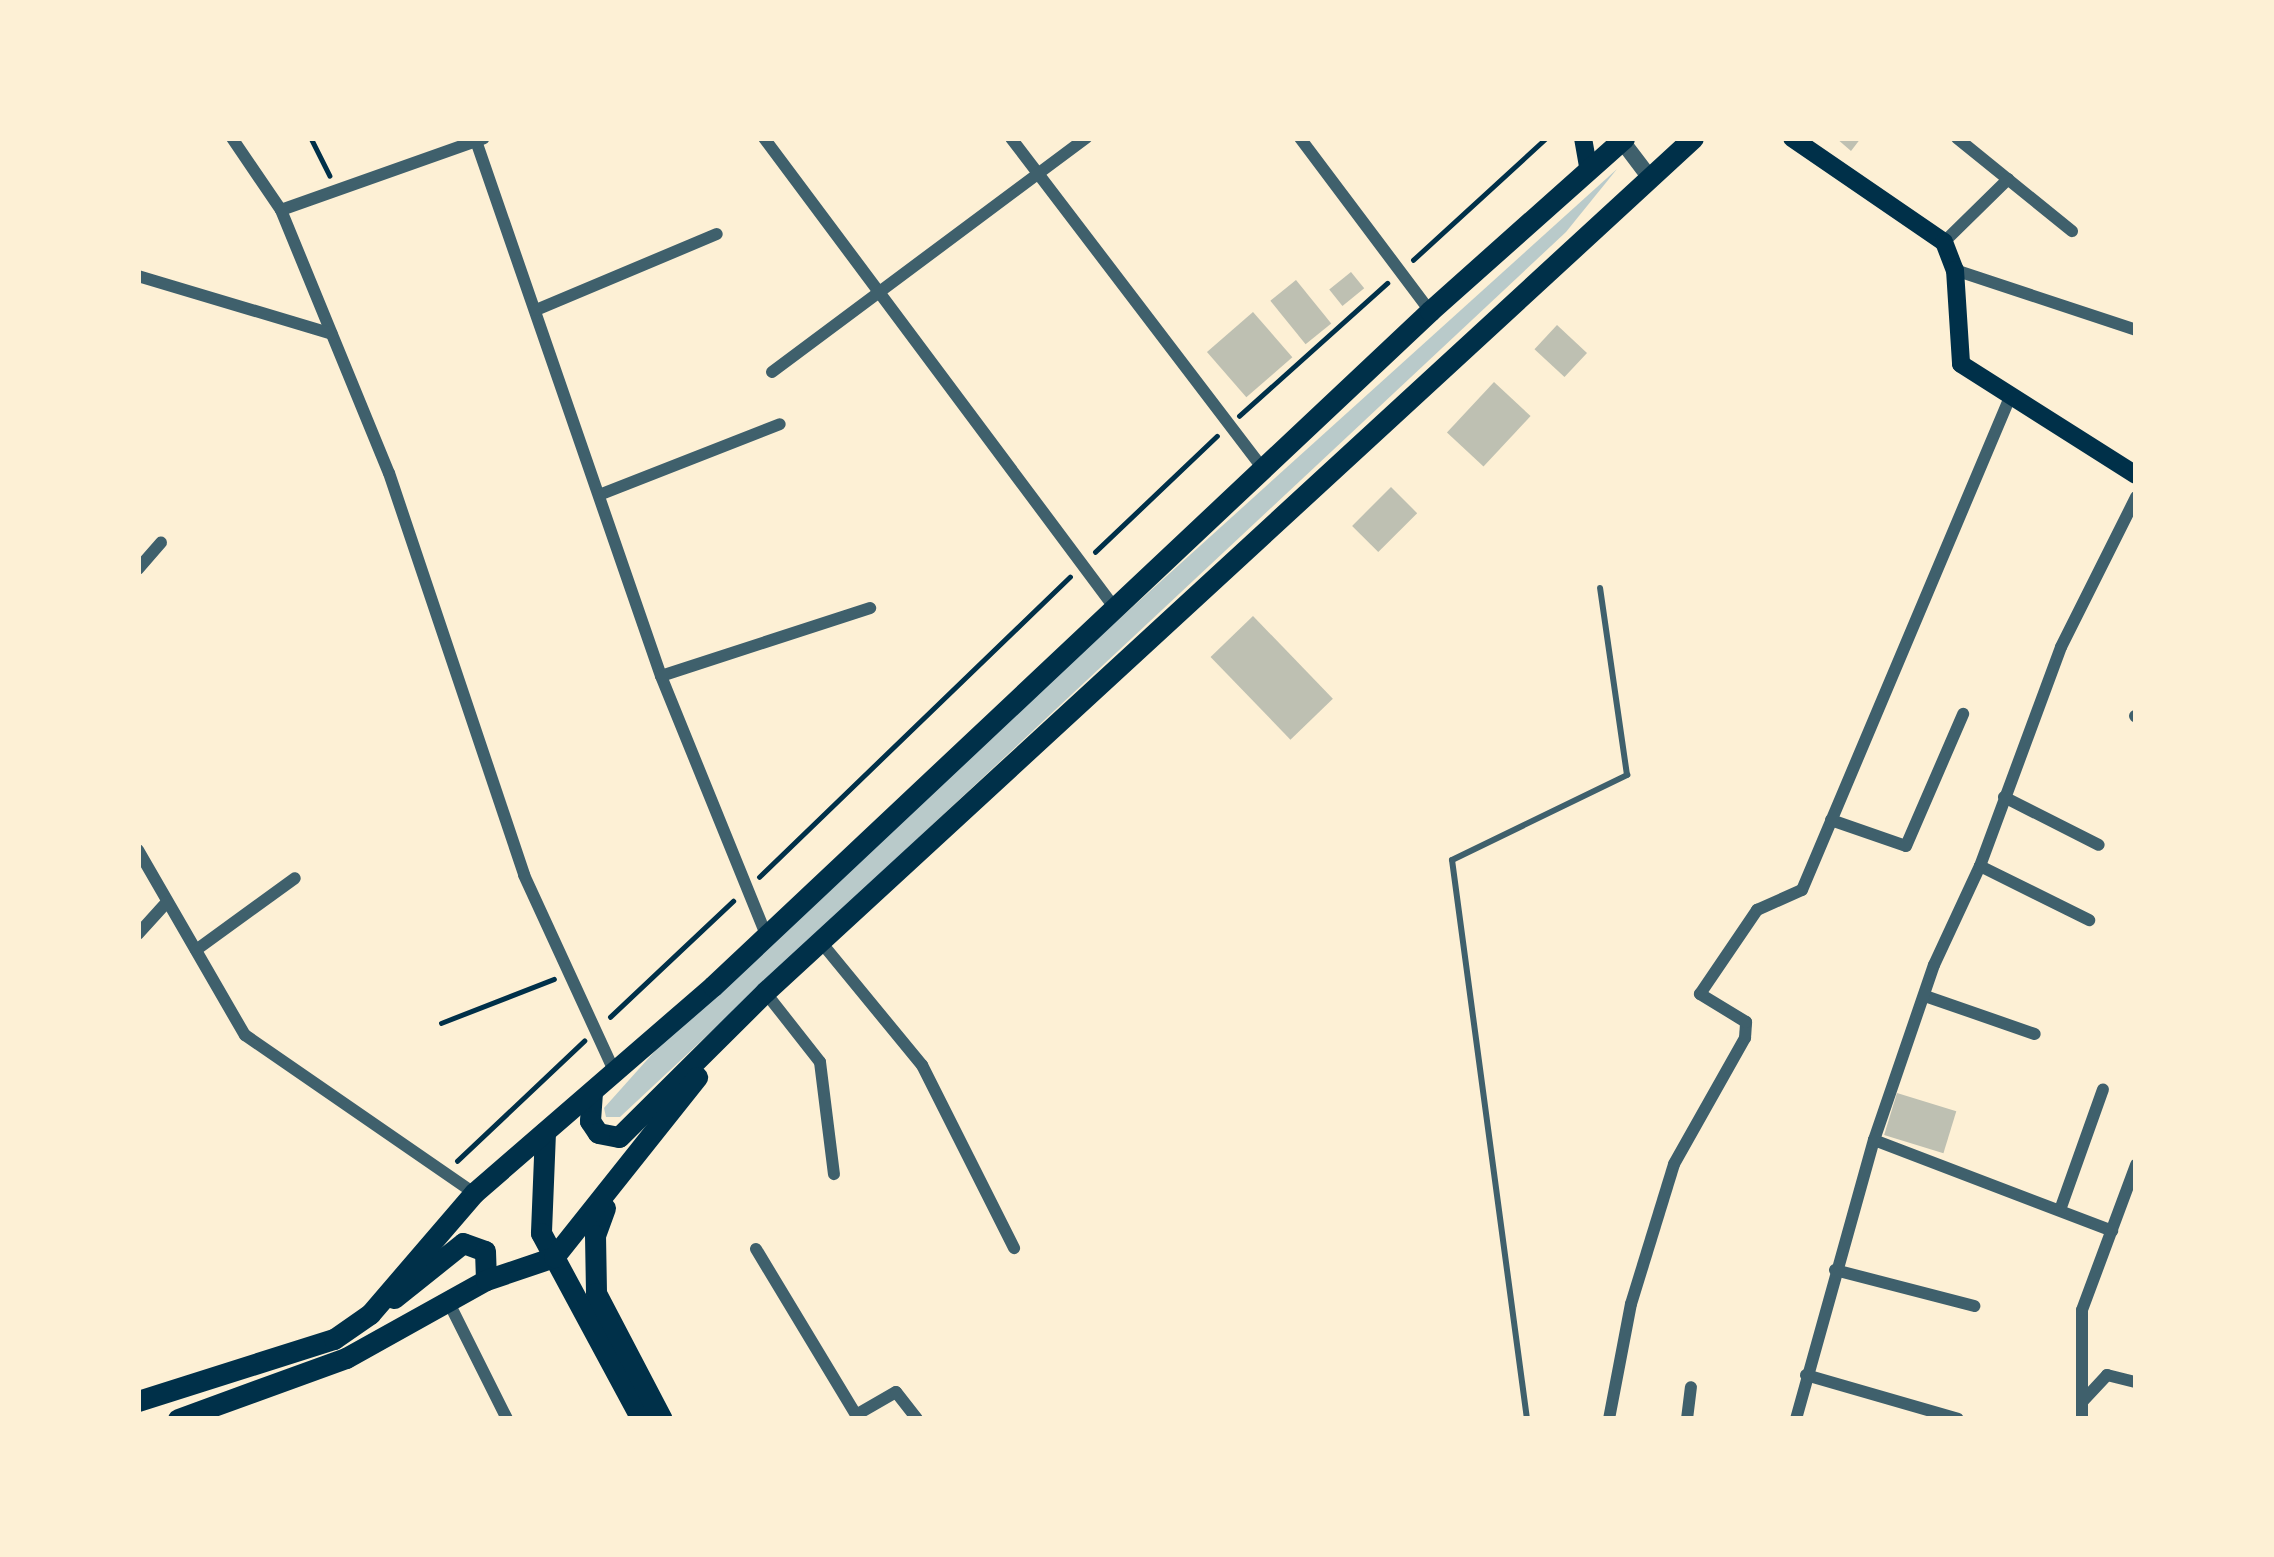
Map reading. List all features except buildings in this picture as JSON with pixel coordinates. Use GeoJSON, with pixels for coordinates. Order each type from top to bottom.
{"type":"FeatureCollection","features":[{"type":"Feature","properties":{"kind":"main road"},"geometry":{"type":"LineString","coordinates":[[1583,138],[1589,171]]}},
{"type":"Feature","properties":{"kind":"main road"},"geometry":{"type":"LineString","coordinates":[[592,1092],[590,1121],[598,1133],[620,1137],[765,992],[1693,138]]}},
{"type":"Feature","properties":{"kind":"main road"},"geometry":{"type":"LineString","coordinates":[[1792,138],[1944,242],[1955,271],[1957,357],[2010,397],[2136,475]]}},
{"type":"Feature","properties":{"kind":"main road"},"geometry":{"type":"LineString","coordinates":[[370,1314],[474,1192],[592,1092],[1430,311],[1622,139]]}},
{"type":"Feature","properties":{"kind":"main road"},"geometry":{"type":"LineString","coordinates":[[178,1419],[346,1358],[486,1280],[554,1257],[765,992]]}},
{"type":"Feature","properties":{"kind":"main road"},"geometry":{"type":"LineString","coordinates":[[545,1132],[537,1190],[541,1233],[641,1419]]}},
{"type":"Feature","properties":{"kind":"main road"},"geometry":{"type":"LineString","coordinates":[[616,1179],[596,1235],[596,1293],[662,1419]]}},
{"type":"Feature","properties":{"kind":"main road"},"geometry":{"type":"LineString","coordinates":[[138,1401],[334,1339],[463,1243],[485,1251],[486,1280]]}},
{"type":"Feature","properties":{"kind":"street"},"geometry":{"type":"LineString","coordinates":[[232,138],[281,210],[389,473],[564,974],[614,1071]]}},
{"type":"Feature","properties":{"kind":"street"},"geometry":{"type":"LineString","coordinates":[[764,138],[1114,607]]}},
{"type":"Feature","properties":{"kind":"street"},"geometry":{"type":"LineString","coordinates":[[1011,138],[1263,469]]}},
{"type":"Feature","properties":{"kind":"street"},"geometry":{"type":"LineString","coordinates":[[772,372],[1086,138]]}},
{"type":"Feature","properties":{"kind":"street"},"geometry":{"type":"LineString","coordinates":[[1300,138],[1430,311]]}},
{"type":"Feature","properties":{"kind":"street"},"geometry":{"type":"LineString","coordinates":[[1957,138],[2072,231]]}},
{"type":"Feature","properties":{"kind":"street"},"geometry":{"type":"LineString","coordinates":[[281,210],[479,139],[661,676],[765,932]]}},
{"type":"Feature","properties":{"kind":"street"},"geometry":{"type":"LineString","coordinates":[[1622,139],[1650,178]]}},
{"type":"Feature","properties":{"kind":"street"},"geometry":{"type":"LineString","coordinates":[[1944,242],[2008,179]]}},
{"type":"Feature","properties":{"kind":"street"},"geometry":{"type":"LineString","coordinates":[[536,310],[718,234]]}},
{"type":"Feature","properties":{"kind":"street"},"geometry":{"type":"LineString","coordinates":[[1955,271],[2136,330]]}},
{"type":"Feature","properties":{"kind":"street"},"geometry":{"type":"LineString","coordinates":[[138,276],[332,334]]}},
{"type":"Feature","properties":{"kind":"street"},"geometry":{"type":"LineString","coordinates":[[1609,1419],[1631,1304],[1674,1164],[1745,1037],[1746,1022],[1700,994],[1757,910],[1802,890],[2010,397]]}},
{"type":"Feature","properties":{"kind":"street"},"geometry":{"type":"LineString","coordinates":[[599,495],[780,424]]}},
{"type":"Feature","properties":{"kind":"street"},"geometry":{"type":"LineString","coordinates":[[1796,1419],[1874,1140],[1925,996],[1980,866],[2061,647],[2136,497]]}},
{"type":"Feature","properties":{"kind":"street"},"geometry":{"type":"LineString","coordinates":[[138,569],[161,543]]}},
{"type":"Feature","properties":{"kind":"street"},"geometry":{"type":"LineString","coordinates":[[661,676],[870,608]]}},
{"type":"Feature","properties":{"kind":"street"},"geometry":{"type":"LineString","coordinates":[[1832,820],[1906,846],[1963,714]]}},
{"type":"Feature","properties":{"kind":"street"},"geometry":{"type":"LineString","coordinates":[[2004,797],[2099,845]]}},
{"type":"Feature","properties":{"kind":"street"},"geometry":{"type":"LineString","coordinates":[[138,850],[245,1035],[474,1192]]}},
{"type":"Feature","properties":{"kind":"street"},"geometry":{"type":"LineString","coordinates":[[1980,866],[2089,920]]}},
{"type":"Feature","properties":{"kind":"street"},"geometry":{"type":"LineString","coordinates":[[196,950],[295,878]]}},
{"type":"Feature","properties":{"kind":"street"},"geometry":{"type":"LineString","coordinates":[[138,934],[167,902]]}},
{"type":"Feature","properties":{"kind":"street"},"geometry":{"type":"LineString","coordinates":[[820,941],[922,1065],[1014,1248]]}},
{"type":"Feature","properties":{"kind":"street"},"geometry":{"type":"LineString","coordinates":[[765,992],[820,1062],[834,1174]]}},
{"type":"Feature","properties":{"kind":"street"},"geometry":{"type":"LineString","coordinates":[[1925,996],[2035,1034]]}},
{"type":"Feature","properties":{"kind":"street"},"geometry":{"type":"LineString","coordinates":[[2060,1210],[2103,1089]]}},
{"type":"Feature","properties":{"kind":"street"},"geometry":{"type":"LineString","coordinates":[[1874,1140],[2112,1231]]}},
{"type":"Feature","properties":{"kind":"street"},"geometry":{"type":"LineString","coordinates":[[2082,1419],[2082,1310],[2136,1165]]}},
{"type":"Feature","properties":{"kind":"street"},"geometry":{"type":"LineString","coordinates":[[755,1249],[853,1417],[896,1392],[917,1419]]}},
{"type":"Feature","properties":{"kind":"street"},"geometry":{"type":"LineString","coordinates":[[1835,1270],[1974,1306]]}},
{"type":"Feature","properties":{"kind":"street"},"geometry":{"type":"LineString","coordinates":[[448,1301],[507,1419]]}},
{"type":"Feature","properties":{"kind":"street"},"geometry":{"type":"LineString","coordinates":[[2082,1403],[2107,1375],[2136,1382]]}},
{"type":"Feature","properties":{"kind":"street"},"geometry":{"type":"LineString","coordinates":[[1806,1376],[1958,1419]]}},
{"type":"Feature","properties":{"kind":"street"},"geometry":{"type":"LineString","coordinates":[[1687,1419],[1690,1387]]}},
{"type":"Feature","properties":{"kind":"lane"},"geometry":{"type":"LineString","coordinates":[[1527,1419],[1452,860],[1627,775],[1600,588]]}},
{"type":"Feature","properties":{"kind":"path"},"geometry":{"type":"LineString","coordinates":[[311,138],[338,190]]}},
{"type":"Feature","properties":{"kind":"path"},"geometry":{"type":"LineString","coordinates":[[442,1174],[1229,424],[1546,138]]}},
{"type":"Feature","properties":{"kind":"path"},"geometry":{"type":"LineString","coordinates":[[441,1023],[564,974]]}},
{"type":"Feature","properties":{"kind":"shaded area"},"geometry":{"type":"Polygon","coordinates":[[[1617,169],[1566,232],[620,1117],[606,1117],[604,1108],[713,986],[1617,169]]]}}]}
